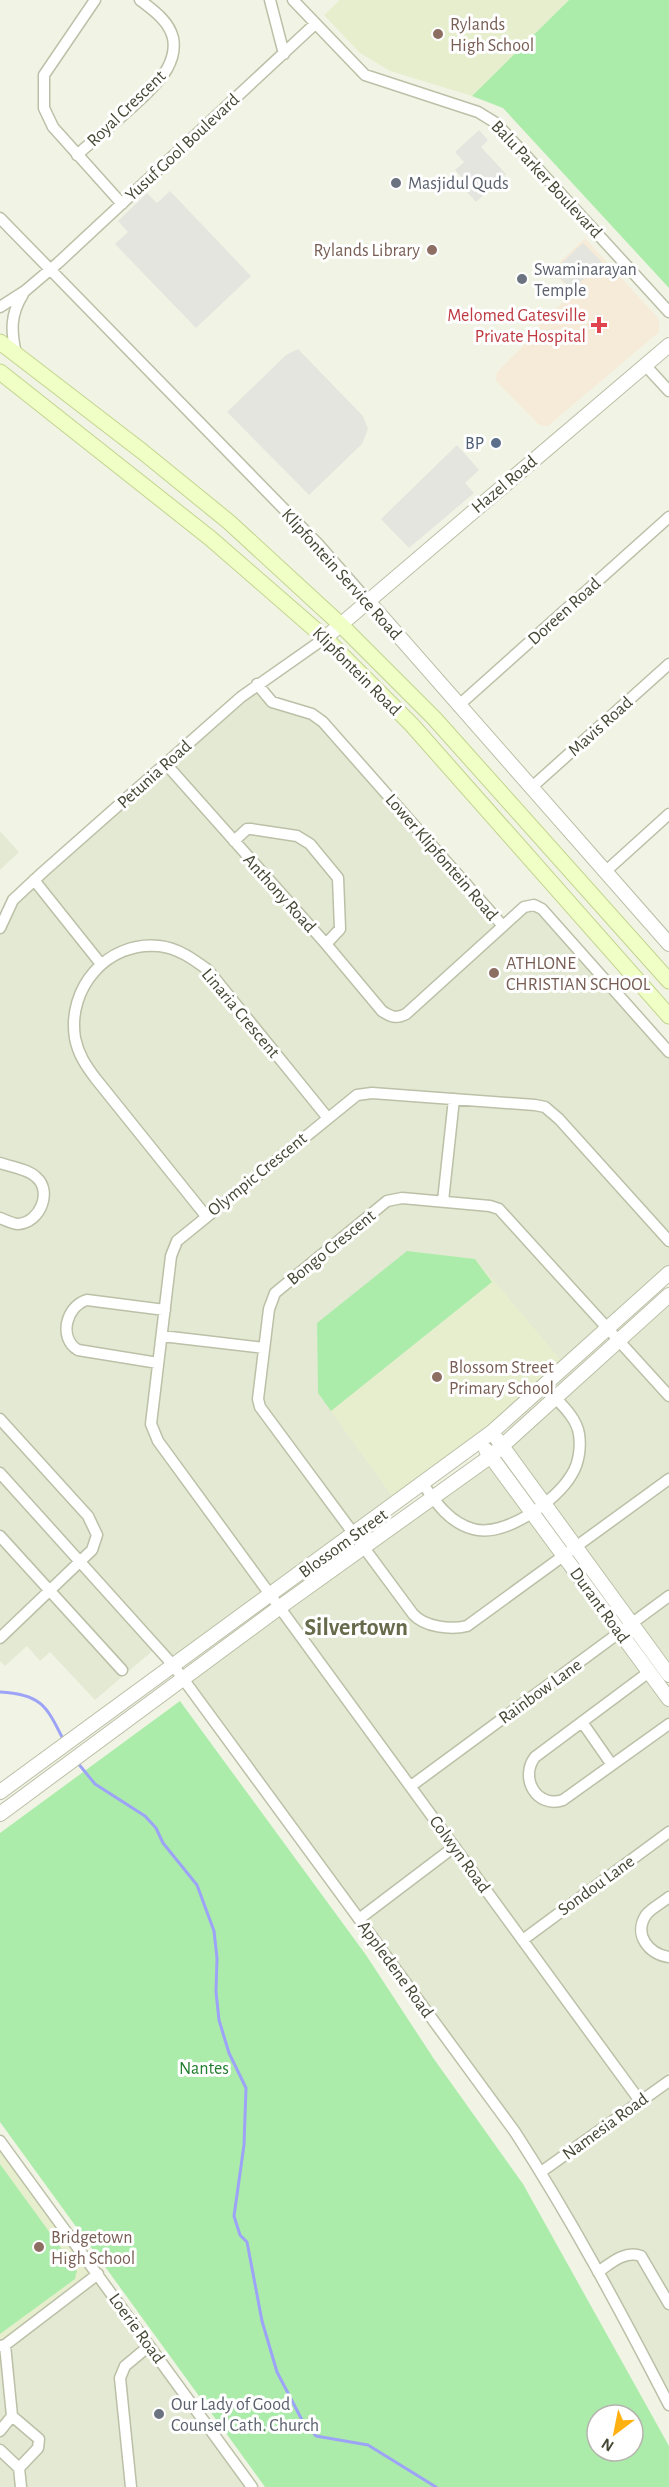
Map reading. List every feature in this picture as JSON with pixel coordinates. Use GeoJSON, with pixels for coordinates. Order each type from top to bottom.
{"type":"FeatureCollection","features":[{"type":"Feature","properties":{"kind":"main road","name":"Klipfontein Road"},"geometry":{"type":"LineString","coordinates":[[0,342],[143,452],[229,522],[341,626],[435,718],[669,981]]}},
{"type":"Feature","properties":{"kind":"main road","name":"Klipfontein Road"},"geometry":{"type":"LineString","coordinates":[[0,372],[210,538],[326,638],[412,725],[669,1016]]}},
{"type":"Feature","properties":{"kind":"street"},"geometry":{"type":"LineString","coordinates":[[95,0],[48,68],[43,82],[44,108],[48,119],[77,155],[122,204]]}},
{"type":"Feature","properties":{"kind":"street","name":"Royal Crescent"},"geometry":{"type":"LineString","coordinates":[[77,155],[150,89],[168,66],[174,47],[173,37],[160,17],[140,0]]}},
{"type":"Feature","properties":{"kind":"street"},"geometry":{"type":"LineString","coordinates":[[270,0],[284,54]]}},
{"type":"Feature","properties":{"kind":"street"},"geometry":{"type":"LineString","coordinates":[[293,0],[315,24]]}},
{"type":"Feature","properties":{"kind":"street","name":"Yusuf Gool Boulevard"},"geometry":{"type":"LineString","coordinates":[[0,307],[25,291],[50,270],[315,24]]}},
{"type":"Feature","properties":{"kind":"street","name":"Balu Parker Boulevard"},"geometry":{"type":"LineString","coordinates":[[315,24],[364,75],[478,112],[496,123],[669,312]]}},
{"type":"Feature","properties":{"kind":"street","name":"Klipfontein Service Road"},"geometry":{"type":"LineString","coordinates":[[0,218],[312,539],[669,944]]}},
{"type":"Feature","properties":{"kind":"street","name":"Yusuf Gool Boulevard"},"geometry":{"type":"LineString","coordinates":[[16,354],[11,323],[15,309],[25,291]]}},
{"type":"Feature","properties":{"kind":"street","name":"Hazel Road"},"geometry":{"type":"LineString","coordinates":[[326,638],[669,345]]}},
{"type":"Feature","properties":{"kind":"street"},"geometry":{"type":"LineString","coordinates":[[645,365],[669,391]]}},
{"type":"Feature","properties":{"kind":"street","name":"Doreen Road"},"geometry":{"type":"LineString","coordinates":[[458,705],[669,517]]}},
{"type":"Feature","properties":{"kind":"street","name":"Petunia Road"},"geometry":{"type":"LineString","coordinates":[[0,928],[13,900],[165,763],[257,684],[326,638]]}},
{"type":"Feature","properties":{"kind":"street","name":"Mavis Road"},"geometry":{"type":"LineString","coordinates":[[532,787],[669,664]]}},
{"type":"Feature","properties":{"kind":"street","name":"Lower Klipfontein Road"},"geometry":{"type":"LineString","coordinates":[[257,684],[272,702],[312,714],[323,722],[503,926],[529,905],[542,909],[669,1052]]}},
{"type":"Feature","properties":{"kind":"street","name":"Anthony Road"},"geometry":{"type":"LineString","coordinates":[[165,763],[326,944],[382,1011],[390,1016],[398,1018],[406,1014],[503,926]]}},
{"type":"Feature","properties":{"kind":"street"},"geometry":{"type":"LineString","coordinates":[[606,871],[669,814]]}},
{"type":"Feature","properties":{"kind":"street","name":"Anthony Road"},"geometry":{"type":"LineString","coordinates":[[234,841],[251,829],[297,836],[310,844],[333,871],[339,885],[340,929],[326,944]]}},
{"type":"Feature","properties":{"kind":"street"},"geometry":{"type":"LineString","coordinates":[[34,880],[101,964]]}},
{"type":"Feature","properties":{"kind":"street","name":"Linaria Crescent"},"geometry":{"type":"LineString","coordinates":[[206,1216],[81,1058],[75,1038],[76,1009],[83,988],[101,964],[127,950],[142,947],[159,946],[190,956],[208,970],[327,1117]]}},
{"type":"Feature","properties":{"kind":"street","name":"Olympic Crescent"},"geometry":{"type":"LineString","coordinates":[[280,1607],[153,1432],[158,1363],[173,1248],[186,1232],[350,1098],[363,1094],[535,1104],[553,1112],[669,1241]]}},
{"type":"Feature","properties":{"kind":"street"},"geometry":{"type":"LineString","coordinates":[[443,1202],[454,1098]]}},
{"type":"Feature","properties":{"kind":"street"},"geometry":{"type":"LineString","coordinates":[[0,1163],[35,1175],[42,1184],[44,1197],[38,1212],[29,1221],[16,1224],[0,1218]]}},
{"type":"Feature","properties":{"kind":"street","name":"Bongo Crescent"},"geometry":{"type":"LineString","coordinates":[[669,1396],[499,1209],[490,1206],[402,1198],[387,1201],[279,1289],[271,1299],[258,1399],[261,1407],[418,1620],[426,1623],[459,1628],[473,1623],[669,1479]]}},
{"type":"Feature","properties":{"kind":"street","name":"Blossom Street"},"geometry":{"type":"LineString","coordinates":[[0,1793],[480,1442],[545,1387],[669,1273]]}},
{"type":"Feature","properties":{"kind":"street","name":"Blossom Street"},"geometry":{"type":"LineString","coordinates":[[5,1810],[503,1446],[669,1295]]}},
{"type":"Feature","properties":{"kind":"street"},"geometry":{"type":"LineString","coordinates":[[158,1363],[78,1350],[67,1338],[69,1313],[80,1302],[87,1300],[165,1310]]}},
{"type":"Feature","properties":{"kind":"street"},"geometry":{"type":"LineString","coordinates":[[162,1336],[264,1348]]}},
{"type":"Feature","properties":{"kind":"street"},"geometry":{"type":"LineString","coordinates":[[423,1484],[449,1517],[472,1529],[487,1531],[501,1529],[543,1503],[565,1485],[574,1472],[580,1447],[579,1433],[574,1421],[545,1387]]}},
{"type":"Feature","properties":{"kind":"street"},"geometry":{"type":"LineString","coordinates":[[0,1419],[88,1516],[94,1526],[96,1543],[80,1563],[0,1638]]}},
{"type":"Feature","properties":{"kind":"street","name":"Durant Road"},"geometry":{"type":"LineString","coordinates":[[492,1432],[576,1547],[625,1628]]}},
{"type":"Feature","properties":{"kind":"street","name":"Durant Road"},"geometry":{"type":"LineString","coordinates":[[480,1442],[564,1555],[625,1628],[662,1667],[669,1699]]}},
{"type":"Feature","properties":{"kind":"street","name":"Appledene Road"},"geometry":{"type":"LineString","coordinates":[[0,1473],[173,1665],[515,2132],[541,2172],[669,2405]]}},
{"type":"Feature","properties":{"kind":"street"},"geometry":{"type":"LineString","coordinates":[[0,1536],[122,1670]]}},
{"type":"Feature","properties":{"kind":"street","name":"Rainbow Lane"},"geometry":{"type":"LineString","coordinates":[[411,1786],[669,1596]]}},
{"type":"Feature","properties":{"kind":"street","name":"Colwyn Road"},"geometry":{"type":"LineString","coordinates":[[280,1607],[640,2101]]}},
{"type":"Feature","properties":{"kind":"street"},"geometry":{"type":"LineString","coordinates":[[662,1667],[535,1757],[530,1763],[527,1777],[529,1784],[539,1797],[555,1803],[563,1800],[669,1724]]}},
{"type":"Feature","properties":{"kind":"street"},"geometry":{"type":"LineString","coordinates":[[582,1722],[612,1765]]}},
{"type":"Feature","properties":{"kind":"street"},"geometry":{"type":"LineString","coordinates":[[0,1793],[5,1810]]}},
{"type":"Feature","properties":{"kind":"street","name":"Sondou Lane"},"geometry":{"type":"LineString","coordinates":[[524,1939],[669,1832]]}},
{"type":"Feature","properties":{"kind":"street"},"geometry":{"type":"LineString","coordinates":[[359,1919],[454,1847]]}},
{"type":"Feature","properties":{"kind":"street"},"geometry":{"type":"LineString","coordinates":[[669,1897],[648,1913],[641,1932],[643,1941],[653,1952],[669,1957]]}},
{"type":"Feature","properties":{"kind":"street","name":"Namesia Road"},"geometry":{"type":"LineString","coordinates":[[541,2172],[669,2081]]}},
{"type":"Feature","properties":{"kind":"street","name":"Loerie Road"},"geometry":{"type":"LineString","coordinates":[[0,2141],[252,2487]]}},
{"type":"Feature","properties":{"kind":"street"},"geometry":{"type":"LineString","coordinates":[[597,2272],[632,2252],[641,2256],[669,2304]]}},
{"type":"Feature","properties":{"kind":"street"},"geometry":{"type":"LineString","coordinates":[[21,2487],[20,2468],[38,2448],[39,2439],[12,2416],[3,2346],[98,2274]]}},
{"type":"Feature","properties":{"kind":"street"},"geometry":{"type":"LineString","coordinates":[[131,2487],[120,2378],[125,2366],[149,2346]]}},
{"type":"Feature","properties":{"kind":"street"},"geometry":{"type":"LineString","coordinates":[[0,2431],[12,2416]]}},
{"type":"Feature","properties":{"kind":"street"},"geometry":{"type":"LineString","coordinates":[[0,2450],[20,2468]]}},
{"type":"Feature","properties":{"kind":"shaded area","name":"Rylands High School"},"geometry":{"type":"Polygon","coordinates":[[[340,0],[569,0],[472,96],[390,71],[360,53],[324,15],[340,0]]]}},
{"type":"Feature","properties":{"kind":"shaded area"},"geometry":{"type":"Polygon","coordinates":[[[479,130],[488,140],[481,147],[506,174],[476,202],[467,192],[471,188],[455,170],[464,162],[455,152],[479,130]]]}},
{"type":"Feature","properties":{"kind":"shaded area"},"geometry":{"type":"Polygon","coordinates":[[[170,191],[251,276],[196,328],[115,244],[128,232],[118,221],[147,193],[157,203],[170,191]]]}},
{"type":"Feature","properties":{"kind":"shaded area","name":"Melomed Gatesville Private Hospital"},"geometry":{"type":"Polygon","coordinates":[[[585,238],[659,319],[659,332],[548,426],[539,425],[496,381],[497,372],[528,341],[526,338],[568,297],[571,300],[575,296],[551,270],[585,238]]]}},
{"type":"Feature","properties":{"kind":"shaded area"},"geometry":{"type":"Polygon","coordinates":[[[583,243],[602,262],[572,290],[553,271],[583,243]]]}},
{"type":"Feature","properties":{"kind":"shaded area"},"geometry":{"type":"Polygon","coordinates":[[[298,349],[363,416],[368,429],[362,444],[309,495],[227,412],[286,355],[298,349]]]}},
{"type":"Feature","properties":{"kind":"shaded area"},"geometry":{"type":"Polygon","coordinates":[[[457,445],[479,470],[465,483],[474,493],[409,548],[381,519],[457,445]]]}},
{"type":"Feature","properties":{"kind":"shaded area"},"geometry":{"type":"Polygon","coordinates":[[[257,684],[266,697],[312,714],[503,926],[534,905],[669,1052],[669,1273],[545,1387],[173,1665],[156,1648],[95,1700],[50,1652],[40,1661],[27,1646],[5,1666],[0,1661],[0,928],[6,911],[257,684]]]}},
{"type":"Feature","properties":{"kind":"shaded area"},"geometry":{"type":"Polygon","coordinates":[[[0,831],[19,852],[0,870],[0,831]]]}},
{"type":"Feature","properties":{"kind":"shaded area","name":"Blossom Street Primary School"},"geometry":{"type":"Polygon","coordinates":[[[407,1251],[475,1259],[567,1367],[397,1503],[318,1393],[317,1323],[407,1251]]]}},
{"type":"Feature","properties":{"kind":"shaded area"},"geometry":{"type":"Polygon","coordinates":[[[669,1295],[669,1675],[503,1446],[669,1295]]]}},
{"type":"Feature","properties":{"kind":"shaded area"},"geometry":{"type":"Polygon","coordinates":[[[491,1456],[669,1699],[669,2405],[541,2172],[183,1678],[491,1456]]]}},
{"type":"Feature","properties":{"kind":"shaded area"},"geometry":{"type":"Polygon","coordinates":[[[0,2141],[252,2487],[0,2487],[0,2141]]]}},
{"type":"Feature","properties":{"kind":"shaded area","name":"Bridgetown High School"},"geometry":{"type":"Polygon","coordinates":[[[0,2141],[98,2274],[0,2346],[0,2141]]]}},
{"type":"Feature","properties":{"kind":"green space"},"geometry":{"type":"Polygon","coordinates":[[[569,0],[669,0],[669,288],[503,108],[472,96],[569,0]]]}},
{"type":"Feature","properties":{"kind":"green space"},"geometry":{"type":"Polygon","coordinates":[[[407,1251],[475,1259],[492,1282],[331,1411],[318,1393],[317,1323],[407,1251]]]}},
{"type":"Feature","properties":{"kind":"green space","name":"Nantes"},"geometry":{"type":"Polygon","coordinates":[[[180,1701],[366,1955],[434,2059],[523,2184],[669,2446],[669,2487],[265,2487],[0,2122],[0,1833],[180,1701]]]}},
{"type":"Feature","properties":{"kind":"green space","name":"Bridgetown High School"},"geometry":{"type":"Polygon","coordinates":[[[0,2164],[77,2270],[75,2279],[0,2334],[0,2164]]]}},
{"type":"Feature","properties":{"kind":"waterway"},"geometry":{"type":"LineString","coordinates":[[0,1692],[25,1696],[41,1704],[53,1719],[64,1741]]}},
{"type":"Feature","properties":{"kind":"waterway"},"geometry":{"type":"LineString","coordinates":[[77,1762],[95,1784],[145,1816],[156,1828],[163,1843],[197,1885],[214,1931],[219,2020],[229,2053],[246,2088],[244,2145],[234,2216],[240,2235],[247,2242],[262,2321],[277,2372],[302,2420],[316,2436],[368,2445],[436,2487]]}},
{"type":"Feature","properties":{"kind":"place","name":"Rylands High School"},"geometry":{"type":"Point","coordinates":[438,34]}},
{"type":"Feature","properties":{"kind":"place","name":"Masjidul Quds"},"geometry":{"type":"Point","coordinates":[396,183]}},
{"type":"Feature","properties":{"kind":"place","name":"Rylands Library"},"geometry":{"type":"Point","coordinates":[432,250]}},
{"type":"Feature","properties":{"kind":"place","name":"Swaminarayan Temple"},"geometry":{"type":"Point","coordinates":[522,279]}},
{"type":"Feature","properties":{"kind":"place","name":"Melomed Gatesville Private Hospital"},"geometry":{"type":"Point","coordinates":[599,325]}},
{"type":"Feature","properties":{"kind":"place","name":"BP"},"geometry":{"type":"Point","coordinates":[496,443]}},
{"type":"Feature","properties":{"kind":"place","name":"ATHLONE CHRISTIAN SCHOOL"},"geometry":{"type":"Point","coordinates":[494,973]}},
{"type":"Feature","properties":{"kind":"place","name":"Blossom Street Primary School"},"geometry":{"type":"Point","coordinates":[437,1377]}},
{"type":"Feature","properties":{"kind":"place","name":"Bridgetown High School"},"geometry":{"type":"Point","coordinates":[39,2247]}},
{"type":"Feature","properties":{"kind":"place","name":"Our Lady of Good Counsel Cath. Church"},"geometry":{"type":"Point","coordinates":[159,2414]}},
{"type":"Feature","properties":{"kind":"district","name":"Silvertown"},"geometry":{"type":"Point","coordinates":[356,1627]}}]}
